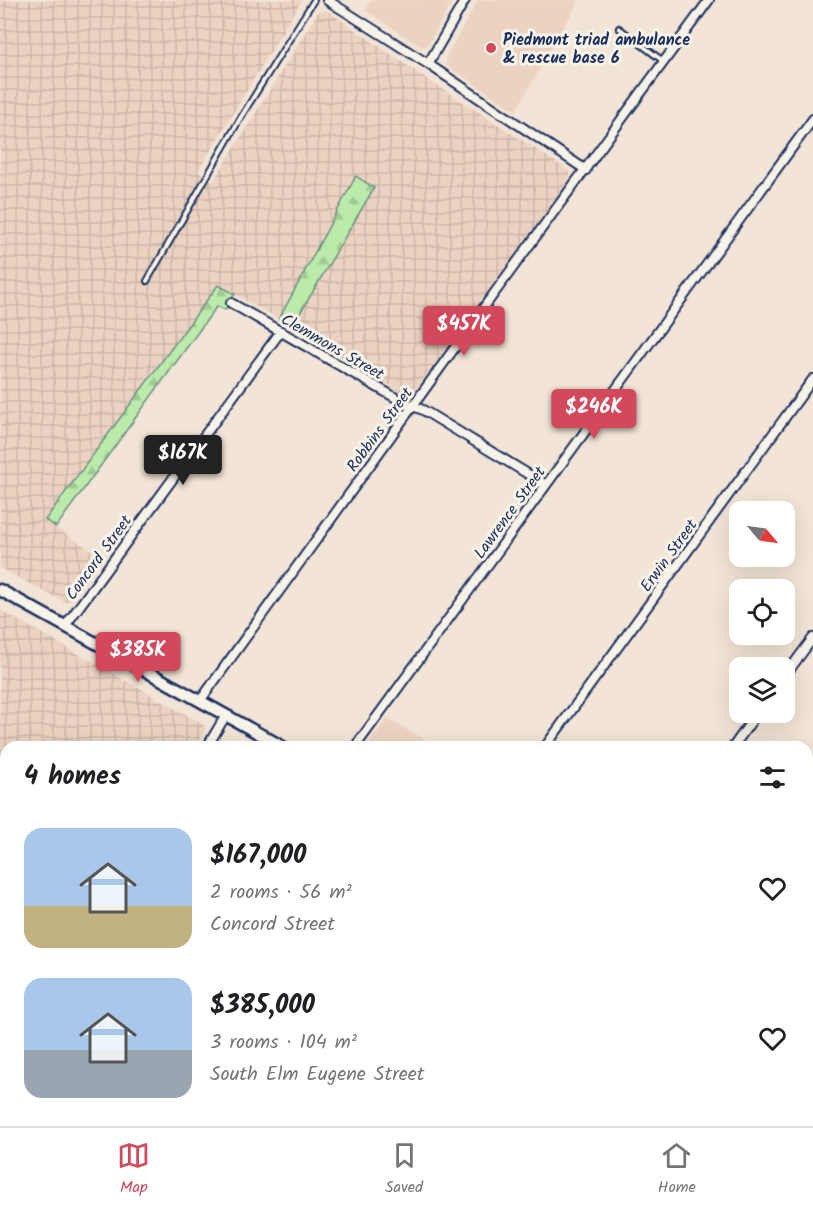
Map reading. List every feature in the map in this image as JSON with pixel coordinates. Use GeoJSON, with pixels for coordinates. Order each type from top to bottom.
{"type":"FeatureCollection","features":[{"type":"Feature","properties":{"kind":"main road"},"geometry":{"type":"LineString","coordinates":[[0,590],[272,741]]}},
{"type":"Feature","properties":{"kind":"street"},"geometry":{"type":"LineString","coordinates":[[327,0],[428,64],[586,170]]}},
{"type":"Feature","properties":{"kind":"street"},"geometry":{"type":"LineString","coordinates":[[428,64],[465,0]]}},
{"type":"Feature","properties":{"kind":"street","name":"Robbins Street"},"geometry":{"type":"LineString","coordinates":[[200,701],[709,0]]}},
{"type":"Feature","properties":{"kind":"street","name":"Lawrence Street"},"geometry":{"type":"LineString","coordinates":[[359,741],[813,119]]}},
{"type":"Feature","properties":{"kind":"street","name":"Clemmons Street"},"geometry":{"type":"LineString","coordinates":[[231,303],[412,406],[423,410],[546,485]]}},
{"type":"Feature","properties":{"kind":"street","name":"Concord Street"},"geometry":{"type":"LineString","coordinates":[[65,626],[281,332]]}},
{"type":"Feature","properties":{"kind":"street","name":"Erwin Street"},"geometry":{"type":"LineString","coordinates":[[549,741],[813,379]]}},
{"type":"Feature","properties":{"kind":"street"},"geometry":{"type":"LineString","coordinates":[[795,662],[813,638]]}},
{"type":"Feature","properties":{"kind":"street"},"geometry":{"type":"LineString","coordinates":[[211,741],[226,715]]}},
{"type":"Feature","properties":{"kind":"street"},"geometry":{"type":"LineString","coordinates":[[737,741],[750,723]]}},
{"type":"Feature","properties":{"kind":"lane"},"geometry":{"type":"LineString","coordinates":[[147,281],[241,117],[314,0]]}},
{"type":"Feature","properties":{"kind":"lane"},"geometry":{"type":"LineString","coordinates":[[619,28],[664,62]]}},
{"type":"Feature","properties":{"kind":"shaded area"},"geometry":{"type":"Polygon","coordinates":[[[0,0],[302,0],[198,171],[213,182],[318,12],[326,10],[570,173],[569,180],[412,395],[406,395],[292,327],[373,188],[356,177],[279,319],[218,285],[45,521],[103,558],[70,602],[64,602],[0,568],[0,0]]]}},
{"type":"Feature","properties":{"kind":"shaded area"},"geometry":{"type":"Polygon","coordinates":[[[371,0],[453,0],[428,45],[421,47],[365,10],[371,0]]]}},
{"type":"Feature","properties":{"kind":"shaded area"},"geometry":{"type":"Polygon","coordinates":[[[478,0],[579,0],[516,111],[446,65],[447,55],[478,0]]]}},
{"type":"Feature","properties":{"kind":"shaded area"},"geometry":{"type":"Polygon","coordinates":[[[0,610],[203,724],[205,730],[199,741],[0,741],[0,610]]]}},
{"type":"Feature","properties":{"kind":"shaded area"},"geometry":{"type":"Polygon","coordinates":[[[387,719],[428,741],[371,741],[387,719]]]}},
{"type":"Feature","properties":{"kind":"green space"},"geometry":{"type":"Polygon","coordinates":[[[356,176],[374,188],[292,327],[279,319],[356,176]]]}},
{"type":"Feature","properties":{"kind":"green space"},"geometry":{"type":"Polygon","coordinates":[[[218,285],[235,294],[225,310],[217,306],[56,527],[45,520],[218,285]]]}},
{"type":"Feature","properties":{"kind":"place","name":"Piedmont triad ambulance & rescue base 6"},"geometry":{"type":"Point","coordinates":[491,48]}}]}
